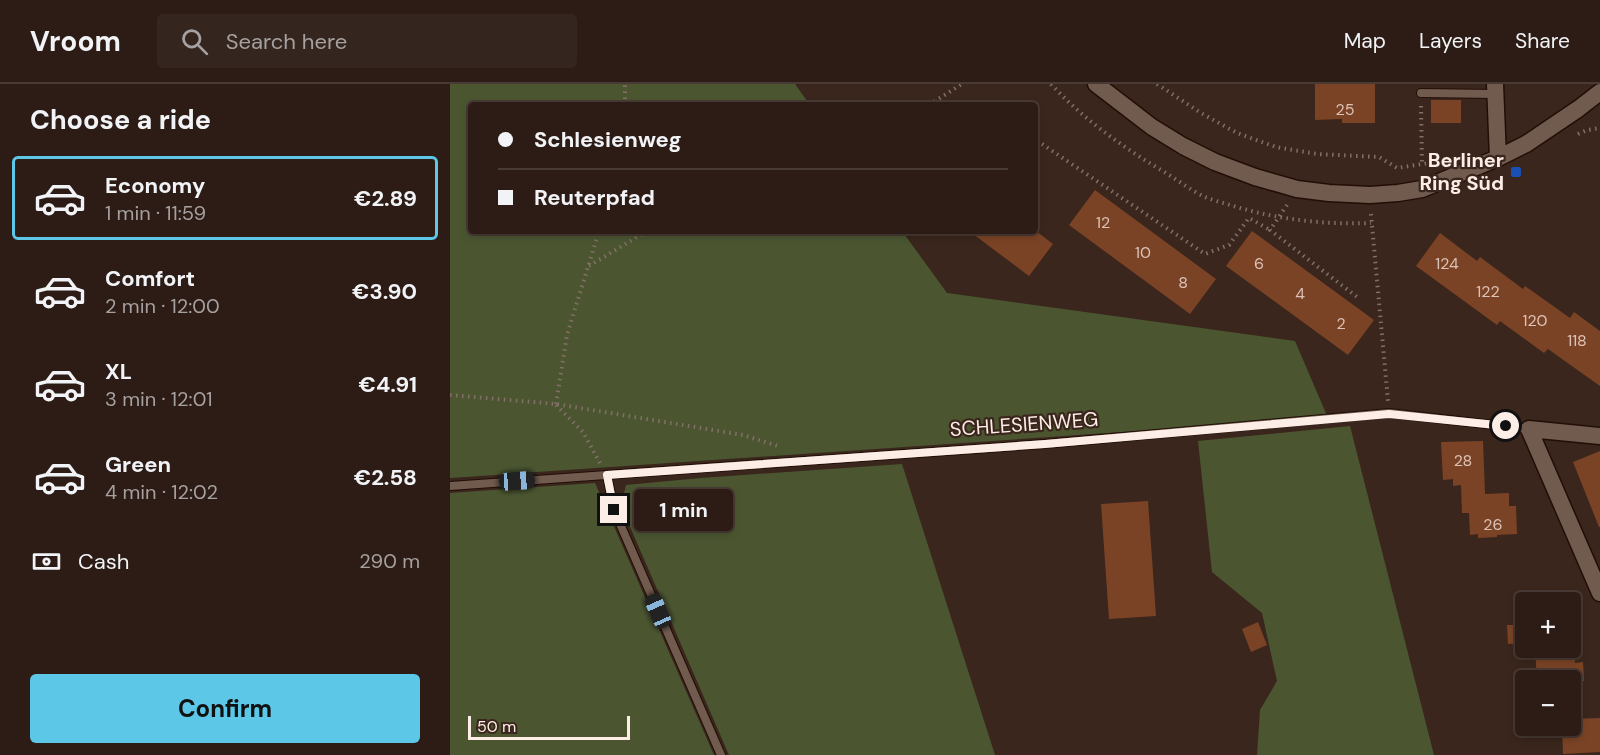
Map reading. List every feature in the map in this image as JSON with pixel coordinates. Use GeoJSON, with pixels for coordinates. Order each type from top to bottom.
{"type":"FeatureCollection","features":[{"type":"Feature","properties":{"kind":"street"},"geometry":{"type":"LineString","coordinates":[[1096,84],[1152,127],[1215,162],[1297,189],[1370,195],[1422,189],[1498,158],[1526,144],[1600,92]]}},
{"type":"Feature","properties":{"kind":"street"},"geometry":{"type":"LineString","coordinates":[[1495,89],[1498,158]]}},
{"type":"Feature","properties":{"kind":"street"},"geometry":{"type":"LineString","coordinates":[[1529,429],[1600,593]]}},
{"type":"Feature","properties":{"kind":"street","name":"SCHLESIENWEG"},"geometry":{"type":"LineString","coordinates":[[1529,429],[1600,436]]}},
{"type":"Feature","properties":{"kind":"lane"},"geometry":{"type":"LineString","coordinates":[[1421,93],[1495,89]]}},
{"type":"Feature","properties":{"kind":"lane","name":"SCHLESIENWEG"},"geometry":{"type":"LineString","coordinates":[[450,486],[1045,444],[1389,414],[1529,429]]}},
{"type":"Feature","properties":{"kind":"lane"},"geometry":{"type":"LineString","coordinates":[[607,475],[614,510],[721,755]]}},
{"type":"Feature","properties":{"kind":"path"},"geometry":{"type":"LineString","coordinates":[[625,84],[625,102]]}},
{"type":"Feature","properties":{"kind":"path"},"geometry":{"type":"LineString","coordinates":[[934,102],[962,84]]}},
{"type":"Feature","properties":{"kind":"path"},"geometry":{"type":"LineString","coordinates":[[1157,84],[1201,113],[1238,133],[1276,147],[1317,154],[1379,157],[1397,168],[1438,161]]}},
{"type":"Feature","properties":{"kind":"path"},"geometry":{"type":"LineString","coordinates":[[1421,93],[1422,189]]}},
{"type":"Feature","properties":{"kind":"path"},"geometry":{"type":"LineString","coordinates":[[1042,144],[1204,254],[1229,245],[1249,218],[1269,230],[1357,297]]}},
{"type":"Feature","properties":{"kind":"path"},"geometry":{"type":"LineString","coordinates":[[1269,230],[1297,189]]}},
{"type":"Feature","properties":{"kind":"path"},"geometry":{"type":"LineString","coordinates":[[1370,195],[1389,414]]}},
{"type":"Feature","properties":{"kind":"path"},"geometry":{"type":"LineString","coordinates":[[556,405],[567,335],[598,234]]}},
{"type":"Feature","properties":{"kind":"path"},"geometry":{"type":"LineString","coordinates":[[588,267],[642,234]]}},
{"type":"Feature","properties":{"kind":"path"},"geometry":{"type":"LineString","coordinates":[[450,396],[556,405],[743,435],[794,451],[808,461]]}},
{"type":"Feature","properties":{"kind":"path"},"geometry":{"type":"LineString","coordinates":[[556,405],[584,432],[607,475]]}},
{"type":"Feature","properties":{"kind":"green space"},"geometry":{"type":"Polygon","coordinates":[[[450,84],[795,84],[808,102],[468,102],[468,234],[904,234],[947,293],[1295,341],[1328,418],[450,478],[450,84]]]}},
{"type":"Feature","properties":{"kind":"green space"},"geometry":{"type":"Polygon","coordinates":[[[1350,426],[1434,755],[1257,755],[1260,710],[1277,681],[1262,613],[1212,572],[1198,441],[1350,426]]]}},
{"type":"Feature","properties":{"kind":"green space"},"geometry":{"type":"Polygon","coordinates":[[[902,464],[995,755],[729,755],[621,506],[626,485],[902,464]]]}},
{"type":"Feature","properties":{"kind":"green space"},"geometry":{"type":"Polygon","coordinates":[[[595,483],[714,755],[450,755],[450,493],[595,483]]]}},
{"type":"Feature","properties":{"kind":"building"},"geometry":{"type":"Polygon","coordinates":[[[1315,84],[1375,84],[1375,123],[1342,123],[1342,119],[1315,120],[1315,84]]]}},
{"type":"Feature","properties":{"kind":"building"},"geometry":{"type":"Polygon","coordinates":[[[1431,100],[1461,100],[1461,123],[1431,123],[1431,100]]]}},
{"type":"Feature","properties":{"kind":"building"},"geometry":{"type":"Polygon","coordinates":[[[1095,190],[1216,279],[1190,314],[1069,225],[1095,190]]]}},
{"type":"Feature","properties":{"kind":"building"},"geometry":{"type":"Polygon","coordinates":[[[1252,231],[1374,320],[1348,355],[1226,266],[1252,231]]]}},
{"type":"Feature","properties":{"kind":"building"},"geometry":{"type":"Polygon","coordinates":[[[1038,233],[1053,244],[1029,276],[973,234],[1038,233]]]}},
{"type":"Feature","properties":{"kind":"building"},"geometry":{"type":"Polygon","coordinates":[[[1440,233],[1477,261],[1480,257],[1523,289],[1525,286],[1570,318],[1574,312],[1600,331],[1600,386],[1548,349],[1544,353],[1500,321],[1497,325],[1416,266],[1440,233]]]}},
{"type":"Feature","properties":{"kind":"building"},"geometry":{"type":"Polygon","coordinates":[[[1483,441],[1485,494],[1509,493],[1509,506],[1516,506],[1517,534],[1478,538],[1478,534],[1470,535],[1469,513],[1462,513],[1461,485],[1453,486],[1453,479],[1443,480],[1441,442],[1483,441]]]}},
{"type":"Feature","properties":{"kind":"building"},"geometry":{"type":"Polygon","coordinates":[[[1600,451],[1600,527],[1599,527],[1573,462],[1600,451]]]}},
{"type":"Feature","properties":{"kind":"building"},"geometry":{"type":"Polygon","coordinates":[[[1148,501],[1156,616],[1109,619],[1101,504],[1148,501]]]}},
{"type":"Feature","properties":{"kind":"building"},"geometry":{"type":"Polygon","coordinates":[[[1258,622],[1267,645],[1251,652],[1242,629],[1258,622]]]}},
{"type":"Feature","properties":{"kind":"building"},"geometry":{"type":"Polygon","coordinates":[[[1507,625],[1515,625],[1515,644],[1508,644],[1507,625]]]}},
{"type":"Feature","properties":{"kind":"building"},"geometry":{"type":"Polygon","coordinates":[[[1536,658],[1575,658],[1575,663],[1583,662],[1584,681],[1581,681],[1581,670],[1536,670],[1536,658]]]}},
{"type":"Feature","properties":{"kind":"building"},"geometry":{"type":"Polygon","coordinates":[[[1600,718],[1600,752],[1563,754],[1562,736],[1581,736],[1581,719],[1600,718]]]}},
{"type":"Feature","properties":{"kind":"place","name":"Berliner Ring Süd"},"geometry":{"type":"Point","coordinates":[1516,172]}},
{"type":"Feature","properties":{"kind":"route"},"geometry":{"type":"LineString","coordinates":[[614,510],[607,475],[1045,444],[1389,414],[1506,426]]}}]}
